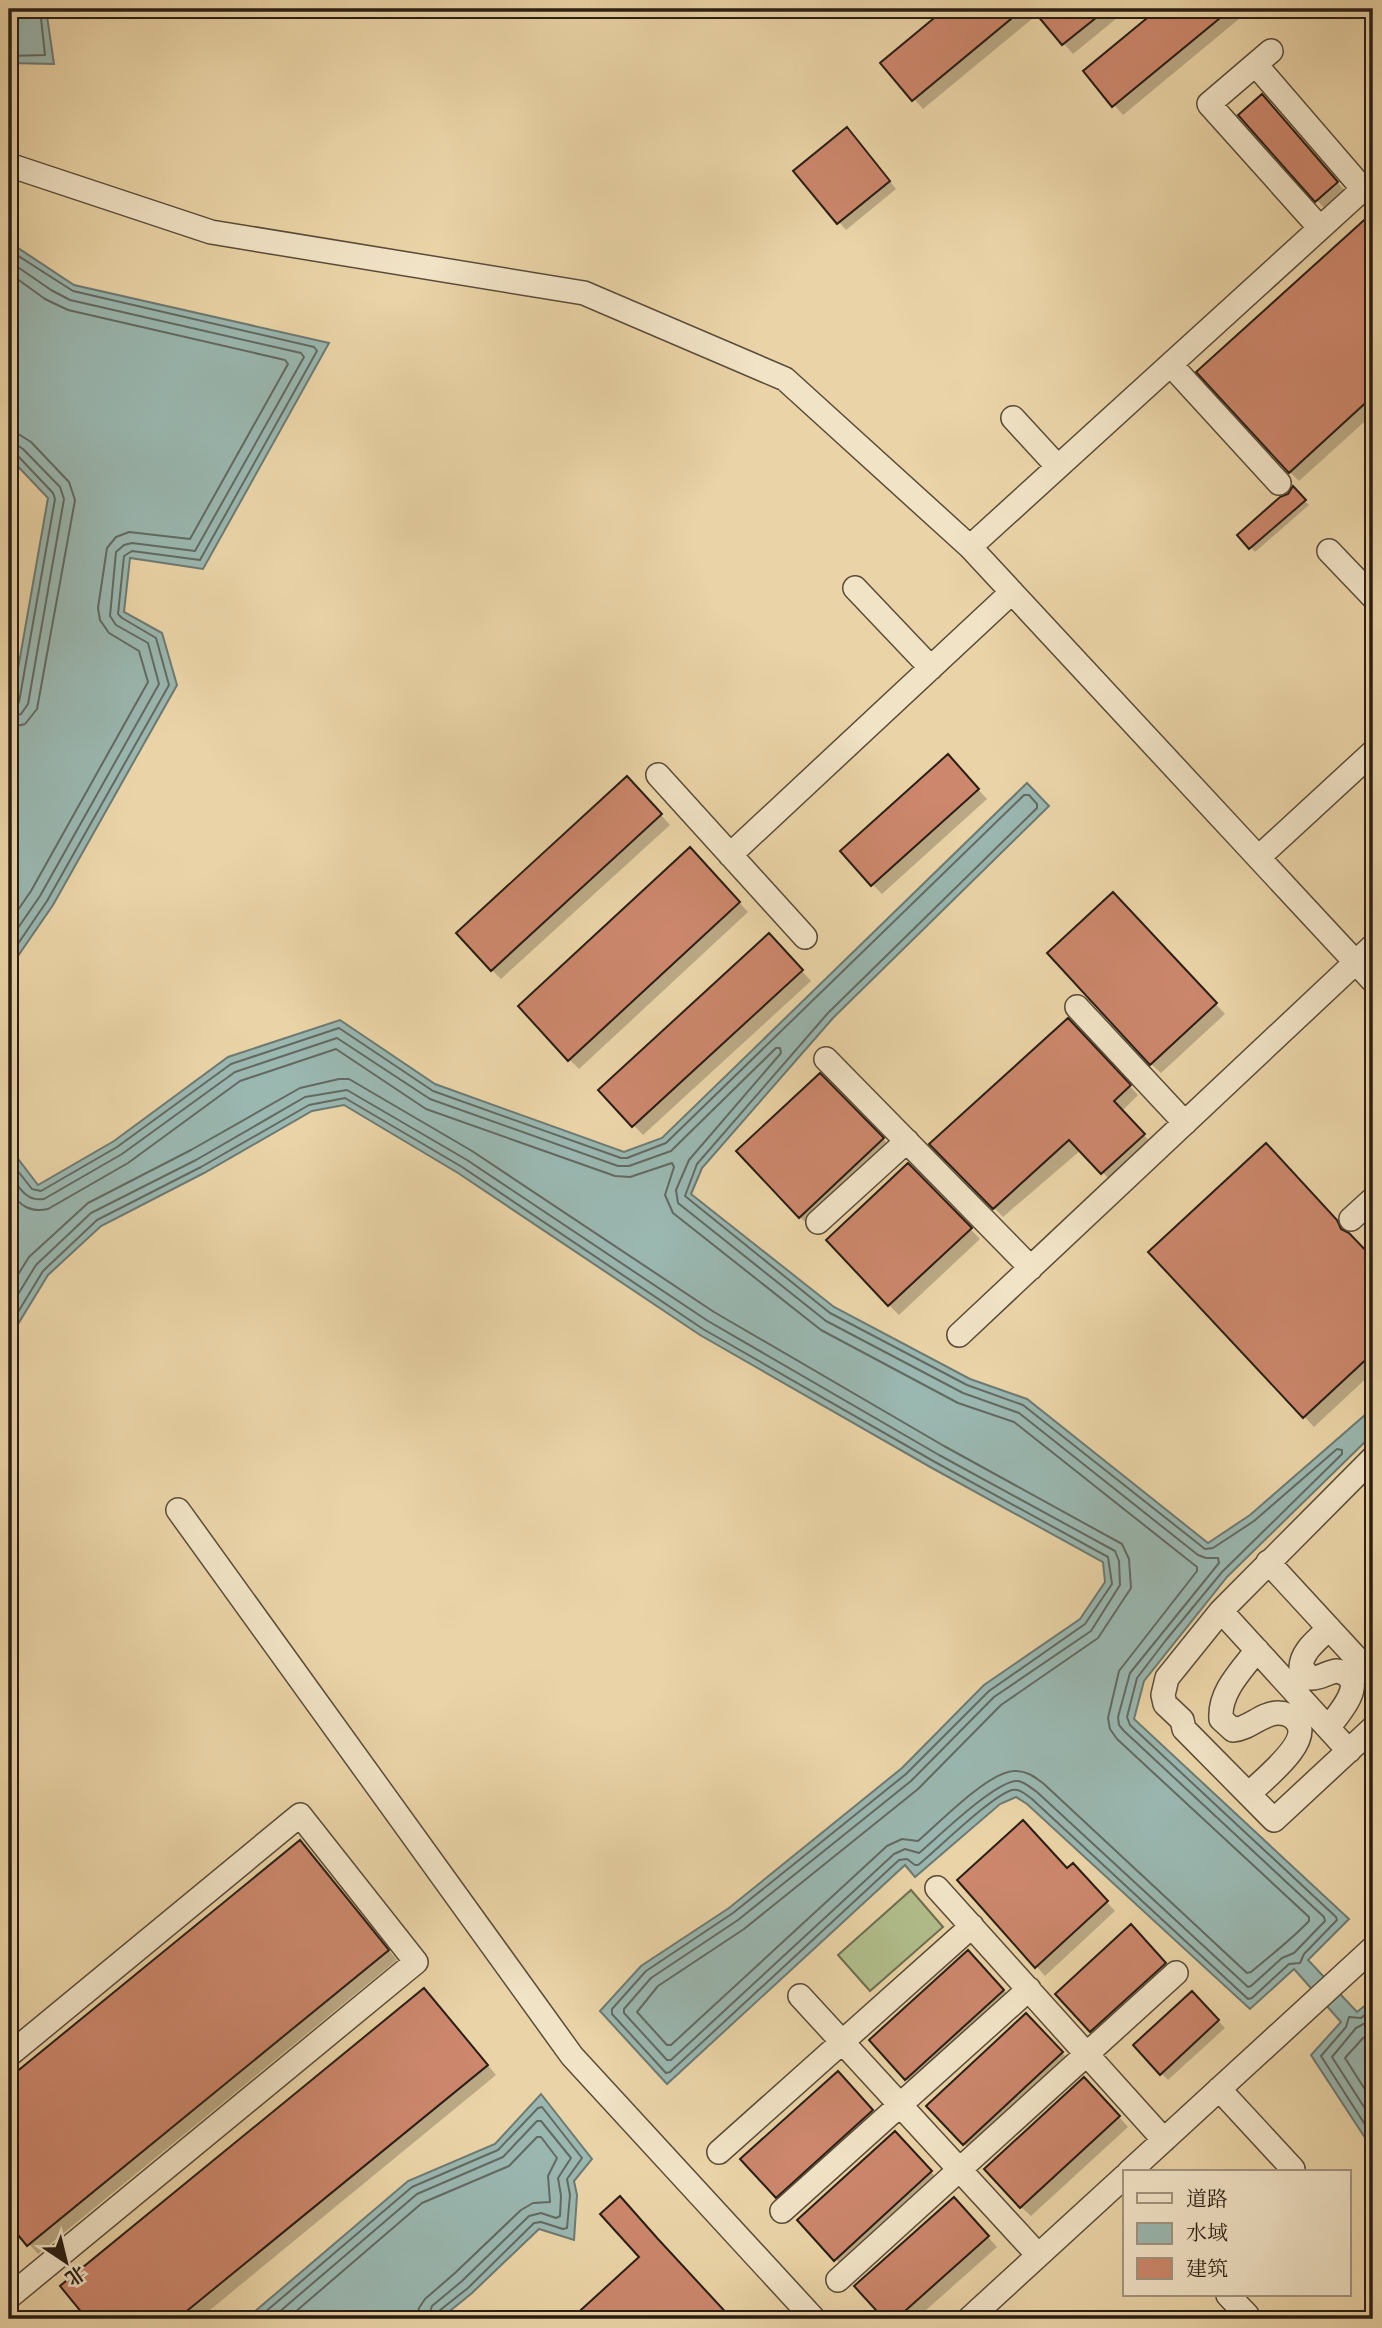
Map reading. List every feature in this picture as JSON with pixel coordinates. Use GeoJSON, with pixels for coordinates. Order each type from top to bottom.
{"type":"FeatureCollection","features":[{"type":"Feature","properties":{"kind":"street"},"geometry":{"type":"LineString","coordinates":[[970,547],[1171,365],[1320,229],[1368,184],[1264,58],[1209,104],[1320,229]]}},
{"type":"Feature","properties":{"kind":"street"},"geometry":{"type":"LineString","coordinates":[[9,165],[211,232],[584,293],[785,379],[970,547],[1373,981]]}},
{"type":"Feature","properties":{"kind":"street"},"geometry":{"type":"LineString","coordinates":[[1171,365],[1279,483]]}},
{"type":"Feature","properties":{"kind":"street"},"geometry":{"type":"LineString","coordinates":[[1013,418],[1058,467]]}},
{"type":"Feature","properties":{"kind":"street"},"geometry":{"type":"LineString","coordinates":[[1329,551],[1373,597]]}},
{"type":"Feature","properties":{"kind":"street"},"geometry":{"type":"LineString","coordinates":[[855,588],[931,668]]}},
{"type":"Feature","properties":{"kind":"street"},"geometry":{"type":"LineString","coordinates":[[730,855],[1012,592]]}},
{"type":"Feature","properties":{"kind":"street"},"geometry":{"type":"LineString","coordinates":[[1259,858],[1373,752]]}},
{"type":"Feature","properties":{"kind":"street"},"geometry":{"type":"LineString","coordinates":[[658,775],[805,937]]}},
{"type":"Feature","properties":{"kind":"street"},"geometry":{"type":"LineString","coordinates":[[959,1335],[1373,947]]}},
{"type":"Feature","properties":{"kind":"street"},"geometry":{"type":"LineString","coordinates":[[1077,1007],[1185,1123]]}},
{"type":"Feature","properties":{"kind":"street"},"geometry":{"type":"LineString","coordinates":[[826,1059],[1031,1268]]}},
{"type":"Feature","properties":{"kind":"street"},"geometry":{"type":"LineString","coordinates":[[818,1222],[907,1141]]}},
{"type":"Feature","properties":{"kind":"street"},"geometry":{"type":"LineString","coordinates":[[1351,1219],[1373,1199]]}},
{"type":"Feature","properties":{"kind":"street"},"geometry":{"type":"LineString","coordinates":[[1373,1458],[1221,1611],[1167,1678],[1163,1695],[1165,1704],[1182,1720],[1184,1729],[1274,1820],[1373,1728]]}},
{"type":"Feature","properties":{"kind":"street"},"geometry":{"type":"LineString","coordinates":[[178,1510],[572,2056],[814,2319]]}},
{"type":"Feature","properties":{"kind":"street"},"geometry":{"type":"LineString","coordinates":[[1268,1562],[1373,1676]]}},
{"type":"Feature","properties":{"kind":"street"},"geometry":{"type":"LineString","coordinates":[[1221,1611],[1349,1751]]}},
{"type":"Feature","properties":{"kind":"street"},"geometry":{"type":"LineString","coordinates":[[1328,1728],[1349,1699],[1354,1687],[1352,1679],[1337,1671],[1319,1679],[1310,1678],[1301,1667],[1307,1650],[1329,1628]]}},
{"type":"Feature","properties":{"kind":"street"},"geometry":{"type":"LineString","coordinates":[[1249,1794],[1292,1751],[1299,1741],[1300,1729],[1297,1721],[1288,1715],[1276,1713],[1243,1729],[1233,1730],[1221,1719],[1220,1705],[1232,1682],[1257,1650]]}},
{"type":"Feature","properties":{"kind":"street"},"geometry":{"type":"LineString","coordinates":[[9,2055],[300,1815],[416,1962],[9,2297]]}},
{"type":"Feature","properties":{"kind":"street"},"geometry":{"type":"LineString","coordinates":[[937,1888],[1164,2140]]}},
{"type":"Feature","properties":{"kind":"street"},"geometry":{"type":"LineString","coordinates":[[719,2152],[972,1926]]}},
{"type":"Feature","properties":{"kind":"street"},"geometry":{"type":"LineString","coordinates":[[1133,2170],[1373,1948]]}},
{"type":"Feature","properties":{"kind":"street"},"geometry":{"type":"LineString","coordinates":[[838,2280],[1176,1973]]}},
{"type":"Feature","properties":{"kind":"street"},"geometry":{"type":"LineString","coordinates":[[782,2211],[1029,1989]]}},
{"type":"Feature","properties":{"kind":"street"},"geometry":{"type":"LineString","coordinates":[[800,1996],[1038,2255]]}},
{"type":"Feature","properties":{"kind":"street"},"geometry":{"type":"LineString","coordinates":[[1219,2089],[1293,2169]]}},
{"type":"Feature","properties":{"kind":"street"},"geometry":{"type":"LineString","coordinates":[[969,2319],[1123,2180]]}},
{"type":"Feature","properties":{"kind":"street"},"geometry":{"type":"LineString","coordinates":[[1229,2296],[1247,2315]]}},
{"type":"Feature","properties":{"kind":"green space"},"geometry":{"type":"Polygon","coordinates":[[[911,1890],[943,1927],[870,1991],[838,1955],[911,1890]]]}},
{"type":"Feature","properties":{"kind":"water"},"geometry":{"type":"Polygon","coordinates":[[[9,9],[46,9],[54,64],[9,63],[9,9]]]}},
{"type":"Feature","properties":{"kind":"water"},"geometry":{"type":"Polygon","coordinates":[[[9,242],[74,285],[329,343],[203,569],[130,558],[124,612],[162,633],[177,685],[53,905],[9,969],[9,720],[48,498],[9,457],[9,242]]]}},
{"type":"Feature","properties":{"kind":"water"},"geometry":{"type":"Polygon","coordinates":[[[1027,783],[1049,806],[833,1018],[702,1168],[691,1194],[834,1307],[970,1379],[1027,1399],[1208,1543],[1250,1515],[1373,1408],[1373,1434],[1227,1577],[1144,1681],[1134,1719],[1349,1919],[1308,1960],[1357,2012],[1373,1999],[1373,2150],[1311,2055],[1341,2022],[1294,1969],[1250,2009],[1027,1804],[1016,1797],[1000,1804],[915,1877],[905,1865],[667,2084],[600,2011],[641,1966],[729,1908],[902,1768],[984,1685],[1080,1619],[1105,1582],[1103,1562],[700,1335],[458,1173],[344,1105],[312,1111],[204,1173],[101,1226],[48,1275],[18,1324],[9,1326],[9,1147],[38,1185],[114,1141],[228,1057],[340,1020],[435,1084],[624,1152],[662,1138],[1027,783]]]}},
{"type":"Feature","properties":{"kind":"water"},"geometry":{"type":"Polygon","coordinates":[[[541,2094],[592,2159],[574,2181],[577,2195],[574,2240],[539,2229],[472,2293],[440,2319],[246,2319],[408,2181],[495,2144],[541,2094]]]}},
{"type":"Feature","properties":{"kind":"building"},"geometry":{"type":"Polygon","coordinates":[[[945,9],[1023,9],[912,101],[880,63],[945,9]]]}},
{"type":"Feature","properties":{"kind":"building"},"geometry":{"type":"Polygon","coordinates":[[[1032,9],[1107,9],[1062,45],[1032,9]]]}},
{"type":"Feature","properties":{"kind":"building"},"geometry":{"type":"Polygon","coordinates":[[[1158,9],[1231,9],[1112,107],[1083,71],[1158,9]]]}},
{"type":"Feature","properties":{"kind":"building"},"geometry":{"type":"Polygon","coordinates":[[[1262,94],[1338,182],[1315,202],[1238,115],[1262,94]]]}},
{"type":"Feature","properties":{"kind":"building"},"geometry":{"type":"Polygon","coordinates":[[[847,127],[890,181],[837,224],[793,171],[847,127]]]}},
{"type":"Feature","properties":{"kind":"building"},"geometry":{"type":"Polygon","coordinates":[[[1373,212],[1373,396],[1289,473],[1196,372],[1373,212]]]}},
{"type":"Feature","properties":{"kind":"building"},"geometry":{"type":"Polygon","coordinates":[[[1293,486],[1306,500],[1249,549],[1237,535],[1280,497],[1288,494],[1293,486]]]}},
{"type":"Feature","properties":{"kind":"building"},"geometry":{"type":"Polygon","coordinates":[[[948,754],[979,789],[871,886],[840,851],[948,754]]]}},
{"type":"Feature","properties":{"kind":"building"},"geometry":{"type":"Polygon","coordinates":[[[627,776],[662,814],[491,971],[456,933],[627,776]]]}},
{"type":"Feature","properties":{"kind":"building"},"geometry":{"type":"Polygon","coordinates":[[[690,847],[740,902],[568,1061],[518,1006],[690,847]]]}},
{"type":"Feature","properties":{"kind":"building"},"geometry":{"type":"Polygon","coordinates":[[[1113,892],[1217,1003],[1150,1065],[1047,953],[1113,892]]]}},
{"type":"Feature","properties":{"kind":"building"},"geometry":{"type":"Polygon","coordinates":[[[769,933],[803,970],[632,1127],[598,1090],[769,933]]]}},
{"type":"Feature","properties":{"kind":"building"},"geometry":{"type":"Polygon","coordinates":[[[1068,1018],[1131,1085],[1114,1101],[1145,1134],[1101,1174],[1069,1140],[993,1209],[929,1144],[1068,1018]]]}},
{"type":"Feature","properties":{"kind":"building"},"geometry":{"type":"Polygon","coordinates":[[[820,1073],[884,1138],[799,1218],[736,1151],[820,1073]]]}},
{"type":"Feature","properties":{"kind":"building"},"geometry":{"type":"Polygon","coordinates":[[[1266,1143],[1337,1220],[1341,1229],[1349,1233],[1373,1258],[1373,1353],[1303,1418],[1148,1252],[1266,1143]]]}},
{"type":"Feature","properties":{"kind":"building"},"geometry":{"type":"Polygon","coordinates":[[[908,1163],[972,1228],[888,1306],[826,1240],[908,1163]]]}},
{"type":"Feature","properties":{"kind":"building"},"geometry":{"type":"Polygon","coordinates":[[[1023,1820],[1067,1868],[1073,1863],[1108,1901],[1035,1968],[957,1880],[1023,1820]]]}},
{"type":"Feature","properties":{"kind":"building"},"geometry":{"type":"Polygon","coordinates":[[[300,1840],[389,1950],[27,2246],[9,2224],[9,2078],[300,1840]]]}},
{"type":"Feature","properties":{"kind":"building"},"geometry":{"type":"Polygon","coordinates":[[[1131,1924],[1166,1963],[1090,2032],[1055,1994],[1131,1924]]]}},
{"type":"Feature","properties":{"kind":"building"},"geometry":{"type":"Polygon","coordinates":[[[968,1950],[1004,1990],[905,2080],[869,2040],[968,1950]]]}},
{"type":"Feature","properties":{"kind":"building"},"geometry":{"type":"Polygon","coordinates":[[[424,1988],[488,2065],[177,2319],[87,2319],[60,2286],[424,1988]]]}},
{"type":"Feature","properties":{"kind":"building"},"geometry":{"type":"Polygon","coordinates":[[[1192,1991],[1219,2020],[1160,2075],[1133,2045],[1192,1991]]]}},
{"type":"Feature","properties":{"kind":"building"},"geometry":{"type":"Polygon","coordinates":[[[1026,2013],[1063,2052],[963,2145],[926,2106],[1026,2013]]]}},
{"type":"Feature","properties":{"kind":"building"},"geometry":{"type":"Polygon","coordinates":[[[838,2071],[873,2110],[776,2198],[740,2159],[838,2071]]]}},
{"type":"Feature","properties":{"kind":"building"},"geometry":{"type":"Polygon","coordinates":[[[1084,2077],[1120,2116],[1020,2208],[984,2169],[1084,2077]]]}},
{"type":"Feature","properties":{"kind":"building"},"geometry":{"type":"Polygon","coordinates":[[[895,2131],[932,2171],[834,2261],[797,2220],[895,2131]]]}},
{"type":"Feature","properties":{"kind":"building"},"geometry":{"type":"Polygon","coordinates":[[[620,2196],[732,2319],[571,2319],[639,2257],[600,2214],[620,2196]]]}},
{"type":"Feature","properties":{"kind":"building"},"geometry":{"type":"Polygon","coordinates":[[[954,2197],[989,2236],[896,2319],[884,2319],[854,2286],[954,2197]]]}}]}
